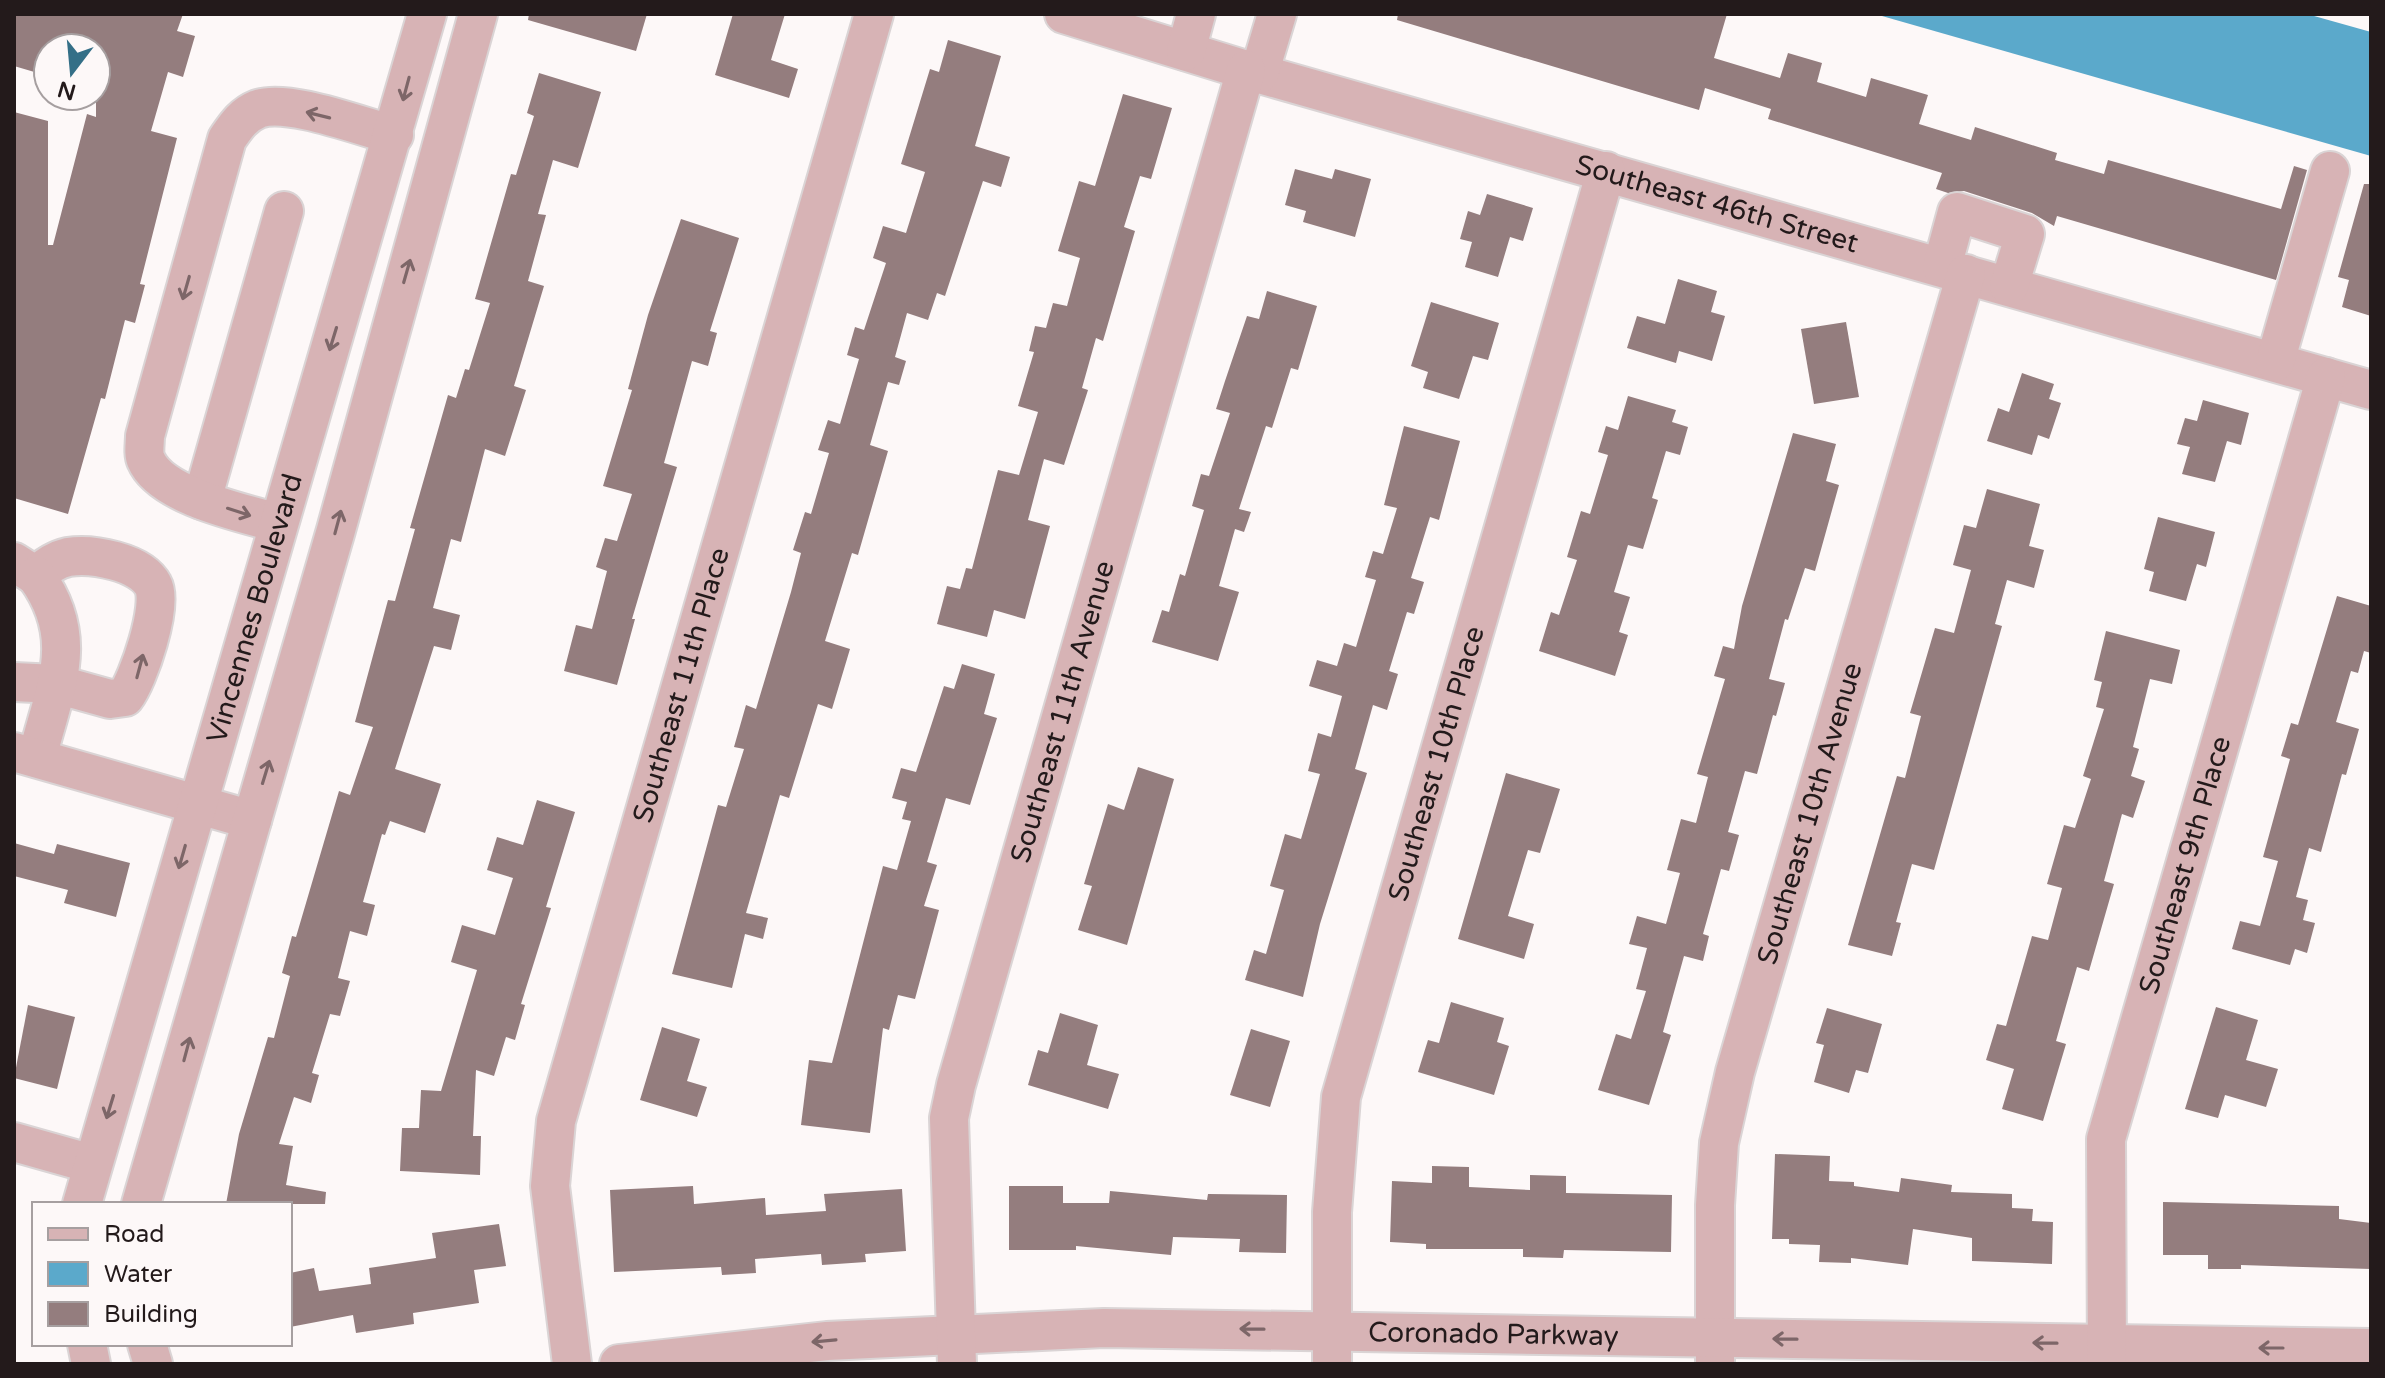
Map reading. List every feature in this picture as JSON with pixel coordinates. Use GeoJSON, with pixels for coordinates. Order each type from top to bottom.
{"type":"FeatureCollection","features":[{"type":"Feature","properties":{"kind":"street","name":"Vincennes Boulevard"},"geometry":{"type":"LineString","coordinates":[[82,1202],[427,14]]}},
{"type":"Feature","properties":{"kind":"street","name":"Vincennes Boulevard"},"geometry":{"type":"LineString","coordinates":[[142,1202],[336,530],[478,14]]}},
{"type":"Feature","properties":{"kind":"street","name":"Southeast 11th Place"},"geometry":{"type":"LineString","coordinates":[[572,1364],[550,1186],[556,1121],[874,14]]}},
{"type":"Feature","properties":{"kind":"street"},"geometry":{"type":"LineString","coordinates":[[1186,51],[1196,14]]}},
{"type":"Feature","properties":{"kind":"street","name":"Southeast 11th Avenue"},"geometry":{"type":"LineString","coordinates":[[956,1348],[949,1118],[956,1085],[1253,72],[1277,14]]}},
{"type":"Feature","properties":{"kind":"street","name":"Southeast 46th Street"},"geometry":{"type":"LineString","coordinates":[[1083,16],[1253,72],[2371,390]]}},
{"type":"Feature","properties":{"kind":"street"},"geometry":{"type":"LineString","coordinates":[[278,523],[202,500],[160,480],[145,459],[145,436],[227,139],[241,119],[260,108],[290,108],[394,135]]}},
{"type":"Feature","properties":{"kind":"street","name":"Southeast 10th Place"},"geometry":{"type":"LineString","coordinates":[[1331,1347],[1332,1212],[1341,1097],[1606,171]]}},
{"type":"Feature","properties":{"kind":"street"},"geometry":{"type":"LineString","coordinates":[[2275,362],[2330,171]]}},
{"type":"Feature","properties":{"kind":"street"},"geometry":{"type":"LineString","coordinates":[[202,500],[284,211]]}},
{"type":"Feature","properties":{"kind":"street","name":"Southeast 10th Avenue"},"geometry":{"type":"LineString","coordinates":[[1715,1351],[1715,1205],[1719,1143],[1735,1072],[1954,270],[1957,212],[2025,234],[2009,286]]}},
{"type":"Feature","properties":{"kind":"street","name":"Southeast 9th Place"},"geometry":{"type":"LineString","coordinates":[[2107,1354],[2106,1139],[2326,377]]}},
{"type":"Feature","properties":{"kind":"street"},"geometry":{"type":"LineString","coordinates":[[14,682],[56,684],[110,699],[125,697],[135,685],[157,604],[155,587],[143,573],[95,558],[68,557],[25,569]]}},
{"type":"Feature","properties":{"kind":"street"},"geometry":{"type":"LineString","coordinates":[[25,569],[52,598],[61,622],[63,647],[56,684],[25,755],[252,820]]}},
{"type":"Feature","properties":{"kind":"street"},"geometry":{"type":"LineString","coordinates":[[14,1142],[92,1164]]}},
{"type":"Feature","properties":{"kind":"street","name":"Coronado Parkway"},"geometry":{"type":"LineString","coordinates":[[619,1364],[956,1348],[1104,1328],[1331,1347],[2207,1355],[2371,1348]]}},
{"type":"Feature","properties":{"kind":"water"},"geometry":{"type":"Polygon","coordinates":[[[1875,14],[2307,14],[2371,32],[2371,156],[1875,14]]]}},
{"type":"Feature","properties":{"kind":"building"},"geometry":{"type":"Polygon","coordinates":[[[14,14],[183,14],[177,31],[195,36],[183,77],[168,72],[151,131],[177,138],[140,284],[145,285],[135,323],[125,320],[105,399],[101,398],[68,514],[14,498],[14,112],[48,121],[48,245],[53,245],[87,114],[96,117],[96,112],[112,112],[112,32],[32,32],[32,71],[14,66],[14,14]]]}},
{"type":"Feature","properties":{"kind":"building"},"geometry":{"type":"Polygon","coordinates":[[[529,14],[647,14],[636,51],[528,20],[529,14]]]}},
{"type":"Feature","properties":{"kind":"building"},"geometry":{"type":"Polygon","coordinates":[[[733,14],[785,14],[771,60],[798,69],[789,98],[715,75],[733,14]]]}},
{"type":"Feature","properties":{"kind":"building"},"geometry":{"type":"Polygon","coordinates":[[[1398,14],[1727,14],[1714,58],[1780,78],[1788,53],[1822,63],[1817,82],[1866,97],[1871,78],[1928,95],[1919,124],[1971,140],[1975,127],[2057,153],[2055,160],[2104,174],[2108,160],[2281,209],[2294,166],[2307,170],[2276,280],[2057,216],[2054,226],[2032,213],[1964,191],[1948,193],[1936,189],[1942,173],[1768,119],[1771,109],[1705,88],[1699,110],[1397,20],[1398,14]]]}},
{"type":"Feature","properties":{"kind":"building"},"geometry":{"type":"Polygon","coordinates":[[[948,40],[1001,56],[975,146],[1010,157],[1001,187],[983,181],[945,296],[937,293],[928,320],[907,313],[895,357],[906,361],[899,385],[888,382],[870,445],[888,451],[858,555],[852,553],[825,641],[850,649],[832,709],[818,704],[789,798],[780,795],[746,913],[768,918],[763,939],[745,934],[732,988],[672,974],[718,805],[726,807],[744,749],[734,747],[746,705],[756,709],[791,592],[801,553],[793,550],[805,512],[811,514],[829,453],[818,450],[828,420],[840,424],[859,359],[847,355],[855,327],[864,330],[886,263],[873,258],[883,226],[906,233],[925,172],[901,164],[930,69],[939,72],[948,40]]]}},
{"type":"Feature","properties":{"kind":"building"},"geometry":{"type":"Polygon","coordinates":[[[539,73],[601,92],[578,168],[553,160],[538,214],[546,215],[528,281],[544,286],[514,386],[526,390],[505,456],[485,449],[461,542],[451,539],[433,608],[460,615],[451,650],[434,646],[395,769],[441,784],[425,833],[390,821],[385,835],[382,834],[363,902],[375,905],[367,936],[350,931],[338,978],[350,981],[340,1016],[330,1014],[312,1073],[319,1075],[311,1103],[294,1097],[279,1144],[293,1146],[286,1185],[326,1192],[325,1204],[226,1202],[239,1134],[268,1037],[274,1038],[290,976],[282,973],[292,936],[296,937],[339,791],[350,795],[373,727],[355,722],[388,600],[395,601],[415,529],[410,528],[448,395],[456,398],[465,369],[469,370],[490,303],[475,299],[511,174],[516,175],[534,116],[527,113],[539,73]]]}},
{"type":"Feature","properties":{"kind":"building"},"geometry":{"type":"Polygon","coordinates":[[[1123,94],[1172,108],[1151,179],[1140,176],[1124,227],[1135,231],[1103,341],[1096,338],[1082,388],[1088,390],[1064,465],[1044,459],[1028,520],[1050,526],[1025,619],[994,610],[987,637],[937,624],[947,586],[960,589],[966,568],[972,569],[998,470],[1019,475],[1038,412],[1018,406],[1034,352],[1029,351],[1035,326],[1046,328],[1053,303],[1067,306],[1080,258],[1058,251],[1079,181],[1095,186],[1123,94]]]}},
{"type":"Feature","properties":{"kind":"building"},"geometry":{"type":"Polygon","coordinates":[[[1295,169],[1332,179],[1335,169],[1371,179],[1355,237],[1303,222],[1306,211],[1285,205],[1295,169]]]}},
{"type":"Feature","properties":{"kind":"building"},"geometry":{"type":"Polygon","coordinates":[[[2364,184],[2371,184],[2371,316],[2342,307],[2349,280],[2338,277],[2364,184]]]}},
{"type":"Feature","properties":{"kind":"building"},"geometry":{"type":"Polygon","coordinates":[[[1487,194],[1533,208],[1523,241],[1510,237],[1498,277],[1465,267],[1472,242],[1460,239],[1468,211],[1480,215],[1487,194]]]}},
{"type":"Feature","properties":{"kind":"building"},"geometry":{"type":"Polygon","coordinates":[[[681,219],[739,238],[710,331],[717,333],[708,366],[692,361],[664,463],[677,467],[632,619],[635,619],[617,685],[564,671],[576,625],[592,629],[607,571],[596,567],[605,538],[617,541],[632,494],[603,486],[632,390],[628,389],[648,315],[681,219]]]}},
{"type":"Feature","properties":{"kind":"building"},"geometry":{"type":"Polygon","coordinates":[[[1678,279],[1717,291],[1711,312],[1725,316],[1712,361],[1679,351],[1676,363],[1627,348],[1637,316],[1665,324],[1678,279]]]}},
{"type":"Feature","properties":{"kind":"building"},"geometry":{"type":"Polygon","coordinates":[[[1267,291],[1317,306],[1298,370],[1291,368],[1272,428],[1266,426],[1239,509],[1251,512],[1244,532],[1235,529],[1219,586],[1239,592],[1218,661],[1152,642],[1162,610],[1169,612],[1180,574],[1185,576],[1204,510],[1192,506],[1201,474],[1209,476],[1230,413],[1216,409],[1225,381],[1247,316],[1259,319],[1267,291]]]}},
{"type":"Feature","properties":{"kind":"building"},"geometry":{"type":"Polygon","coordinates":[[[1431,302],[1499,323],[1488,360],[1473,356],[1459,399],[1423,388],[1428,372],[1411,366],[1431,302]]]}},
{"type":"Feature","properties":{"kind":"building"},"geometry":{"type":"Polygon","coordinates":[[[1846,322],[1859,397],[1814,404],[1801,329],[1846,322]]]}},
{"type":"Feature","properties":{"kind":"building"},"geometry":{"type":"Polygon","coordinates":[[[2022,373],[2054,384],[2049,399],[2061,403],[2049,439],[2038,435],[2032,455],[1987,441],[1998,408],[2009,412],[2022,373]]]}},
{"type":"Feature","properties":{"kind":"building"},"geometry":{"type":"Polygon","coordinates":[[[1628,396],[1676,410],[1672,422],[1688,427],[1680,455],[1666,451],[1652,498],[1658,500],[1643,549],[1628,545],[1614,592],[1630,597],[1619,632],[1628,635],[1615,676],[1539,651],[1551,612],[1559,615],[1577,560],[1567,557],[1581,511],[1590,514],[1608,455],[1598,452],[1606,426],[1618,430],[1628,396]]]}},
{"type":"Feature","properties":{"kind":"building"},"geometry":{"type":"Polygon","coordinates":[[[2203,400],[2249,413],[2241,445],[2227,441],[2215,482],[2182,474],[2190,447],[2177,444],[2185,418],[2197,421],[2203,400]]]}},
{"type":"Feature","properties":{"kind":"building"},"geometry":{"type":"Polygon","coordinates":[[[1404,426],[1460,441],[1439,520],[1430,517],[1411,578],[1424,582],[1414,614],[1407,612],[1389,671],[1398,674],[1387,710],[1373,705],[1355,769],[1367,773],[1320,924],[1303,997],[1245,980],[1254,950],[1266,954],[1284,890],[1270,886],[1285,834],[1301,839],[1320,774],[1308,771],[1318,733],[1331,737],[1342,696],[1309,686],[1317,660],[1337,666],[1344,643],[1356,647],[1376,580],[1365,577],[1373,551],[1383,554],[1397,508],[1384,505],[1404,426]]]}},
{"type":"Feature","properties":{"kind":"building"},"geometry":{"type":"Polygon","coordinates":[[[1793,433],[1836,444],[1826,481],[1839,485],[1815,571],[1805,568],[1788,620],[1785,619],[1769,679],[1785,683],[1776,716],[1773,715],[1757,774],[1745,771],[1728,832],[1739,835],[1729,871],[1721,869],[1703,934],[1709,936],[1703,961],[1684,956],[1663,1032],[1671,1035],[1649,1105],[1598,1090],[1616,1034],[1631,1039],[1646,991],[1636,989],[1647,948],[1629,944],[1637,916],[1666,924],[1680,873],[1667,870],[1681,819],[1696,823],[1708,777],[1697,774],[1725,679],[1714,676],[1723,646],[1734,649],[1742,606],[1793,433]]]}},
{"type":"Feature","properties":{"kind":"building"},"geometry":{"type":"Polygon","coordinates":[[[1987,489],[2040,504],[2029,546],[2044,550],[2034,588],[2007,580],[1995,624],[2002,626],[1934,870],[1912,864],[1896,922],[1901,923],[1892,956],[1848,945],[1897,776],[1905,778],[1921,716],[1910,713],[1935,628],[1954,633],[1971,570],[1953,565],[1964,525],[1976,528],[1987,489]]]}},
{"type":"Feature","properties":{"kind":"building"},"geometry":{"type":"Polygon","coordinates":[[[2158,517],[2215,532],[2206,567],[2197,564],[2186,601],[2149,591],[2154,572],[2144,569],[2158,517]]]}},
{"type":"Feature","properties":{"kind":"building"},"geometry":{"type":"Polygon","coordinates":[[[2337,596],[2371,606],[2371,653],[2364,651],[2358,673],[2351,671],[2336,722],[2359,729],[2346,775],[2342,774],[2321,852],[2309,848],[2296,897],[2308,900],[2303,920],[2315,923],[2307,953],[2295,949],[2290,965],[2232,949],[2240,921],[2260,926],[2278,861],[2263,857],[2290,759],[2281,756],[2291,723],[2298,725],[2337,596]]]}},
{"type":"Feature","properties":{"kind":"building"},"geometry":{"type":"Polygon","coordinates":[[[2106,631],[2180,650],[2172,684],[2150,679],[2133,747],[2139,749],[2131,776],[2145,781],[2133,818],[2122,814],[2104,881],[2114,884],[2089,971],[2077,967],[2056,1041],[2066,1044],[2043,1121],[2002,1109],[2014,1069],[1986,1060],[1997,1024],[2006,1026],[2032,936],[2048,940],[2062,888],[2047,884],[2064,825],[2075,828],[2091,779],[2083,776],[2104,709],[2096,707],[2102,682],[2094,680],[2106,631]]]}},
{"type":"Feature","properties":{"kind":"building"},"geometry":{"type":"Polygon","coordinates":[[[962,664],[995,674],[984,714],[997,718],[970,805],[946,798],[927,862],[937,865],[924,906],[939,910],[915,999],[898,995],[889,1030],[883,1028],[870,1133],[801,1125],[809,1060],[832,1063],[883,866],[897,870],[911,821],[902,819],[907,802],[892,798],[901,768],[916,772],[944,686],[954,689],[962,664]]]}},
{"type":"Feature","properties":{"kind":"building"},"geometry":{"type":"Polygon","coordinates":[[[1138,767],[1174,779],[1127,945],[1078,930],[1092,886],[1084,884],[1108,804],[1124,810],[1138,767]]]}},
{"type":"Feature","properties":{"kind":"building"},"geometry":{"type":"Polygon","coordinates":[[[1506,773],[1560,789],[1540,853],[1528,850],[1508,916],[1534,924],[1524,959],[1458,939],[1506,773]]]}},
{"type":"Feature","properties":{"kind":"building"},"geometry":{"type":"Polygon","coordinates":[[[537,800],[575,812],[546,907],[551,908],[521,1004],[525,1005],[515,1040],[506,1037],[494,1076],[476,1070],[473,1136],[481,1136],[480,1175],[400,1171],[402,1128],[419,1128],[421,1090],[441,1091],[477,970],[451,962],[462,925],[495,935],[513,878],[487,870],[497,837],[523,845],[537,800]]]}},
{"type":"Feature","properties":{"kind":"building"},"geometry":{"type":"Polygon","coordinates":[[[14,843],[54,854],[57,844],[130,863],[116,917],[64,903],[68,890],[14,876],[14,843]]]}},
{"type":"Feature","properties":{"kind":"building"},"geometry":{"type":"Polygon","coordinates":[[[1451,1002],[1504,1018],[1497,1042],[1509,1046],[1494,1095],[1418,1072],[1428,1040],[1439,1043],[1451,1002]]]}},
{"type":"Feature","properties":{"kind":"building"},"geometry":{"type":"Polygon","coordinates":[[[28,1005],[75,1017],[57,1089],[14,1078],[28,1005]]]}},
{"type":"Feature","properties":{"kind":"building"},"geometry":{"type":"Polygon","coordinates":[[[2216,1007],[2258,1020],[2246,1060],[2278,1069],[2266,1107],[2225,1095],[2218,1118],[2185,1109],[2216,1007]]]}},
{"type":"Feature","properties":{"kind":"building"},"geometry":{"type":"Polygon","coordinates":[[[1827,1008],[1882,1024],[1868,1073],[1856,1070],[1849,1093],[1814,1082],[1824,1045],[1816,1043],[1827,1008]]]}},
{"type":"Feature","properties":{"kind":"building"},"geometry":{"type":"Polygon","coordinates":[[[1060,1013],[1098,1025],[1087,1065],[1119,1074],[1108,1109],[1028,1085],[1038,1050],[1048,1053],[1060,1013]]]}},
{"type":"Feature","properties":{"kind":"building"},"geometry":{"type":"Polygon","coordinates":[[[662,1027],[700,1039],[687,1081],[707,1087],[697,1117],[640,1100],[662,1027]]]}},
{"type":"Feature","properties":{"kind":"building"},"geometry":{"type":"Polygon","coordinates":[[[1251,1029],[1290,1041],[1270,1107],[1230,1095],[1251,1029]]]}},
{"type":"Feature","properties":{"kind":"building"},"geometry":{"type":"Polygon","coordinates":[[[1775,1154],[1830,1156],[1829,1181],[1854,1182],[1854,1186],[1899,1192],[1901,1178],[1952,1185],[1951,1192],[2012,1194],[2012,1208],[2033,1209],[2032,1221],[2053,1222],[2052,1264],[1972,1261],[1972,1238],[1913,1229],[1908,1265],[1851,1258],[1851,1263],[1819,1262],[1820,1245],[1789,1244],[1789,1239],[1772,1239],[1775,1154]]]}},
{"type":"Feature","properties":{"kind":"building"},"geometry":{"type":"Polygon","coordinates":[[[1432,1166],[1469,1167],[1469,1187],[1530,1190],[1530,1175],[1566,1176],[1566,1193],[1672,1195],[1671,1252],[1564,1250],[1563,1258],[1523,1257],[1523,1249],[1426,1249],[1426,1244],[1390,1242],[1392,1181],[1432,1183],[1432,1166]]]}},
{"type":"Feature","properties":{"kind":"building"},"geometry":{"type":"Polygon","coordinates":[[[693,1186],[694,1204],[765,1198],[766,1215],[826,1211],[824,1194],[902,1189],[906,1251],[865,1254],[866,1262],[822,1265],[821,1254],[755,1259],[756,1273],[722,1275],[721,1267],[614,1272],[610,1190],[693,1186]]]}},
{"type":"Feature","properties":{"kind":"building"},"geometry":{"type":"Polygon","coordinates":[[[1009,1186],[1063,1186],[1063,1203],[1109,1203],[1110,1191],[1207,1200],[1208,1194],[1287,1195],[1286,1253],[1239,1252],[1240,1239],[1173,1237],[1171,1255],[1076,1246],[1076,1250],[1009,1250],[1009,1186]]]}},
{"type":"Feature","properties":{"kind":"building"},"geometry":{"type":"Polygon","coordinates":[[[2163,1202],[2339,1206],[2339,1219],[2371,1223],[2371,1269],[2241,1265],[2241,1269],[2208,1269],[2208,1255],[2163,1255],[2163,1202]]]}},
{"type":"Feature","properties":{"kind":"building"},"geometry":{"type":"Polygon","coordinates":[[[499,1224],[506,1266],[474,1270],[479,1303],[413,1313],[414,1324],[356,1333],[353,1315],[292,1327],[292,1273],[314,1268],[319,1291],[371,1284],[369,1268],[436,1258],[432,1233],[499,1224]]]}}]}
